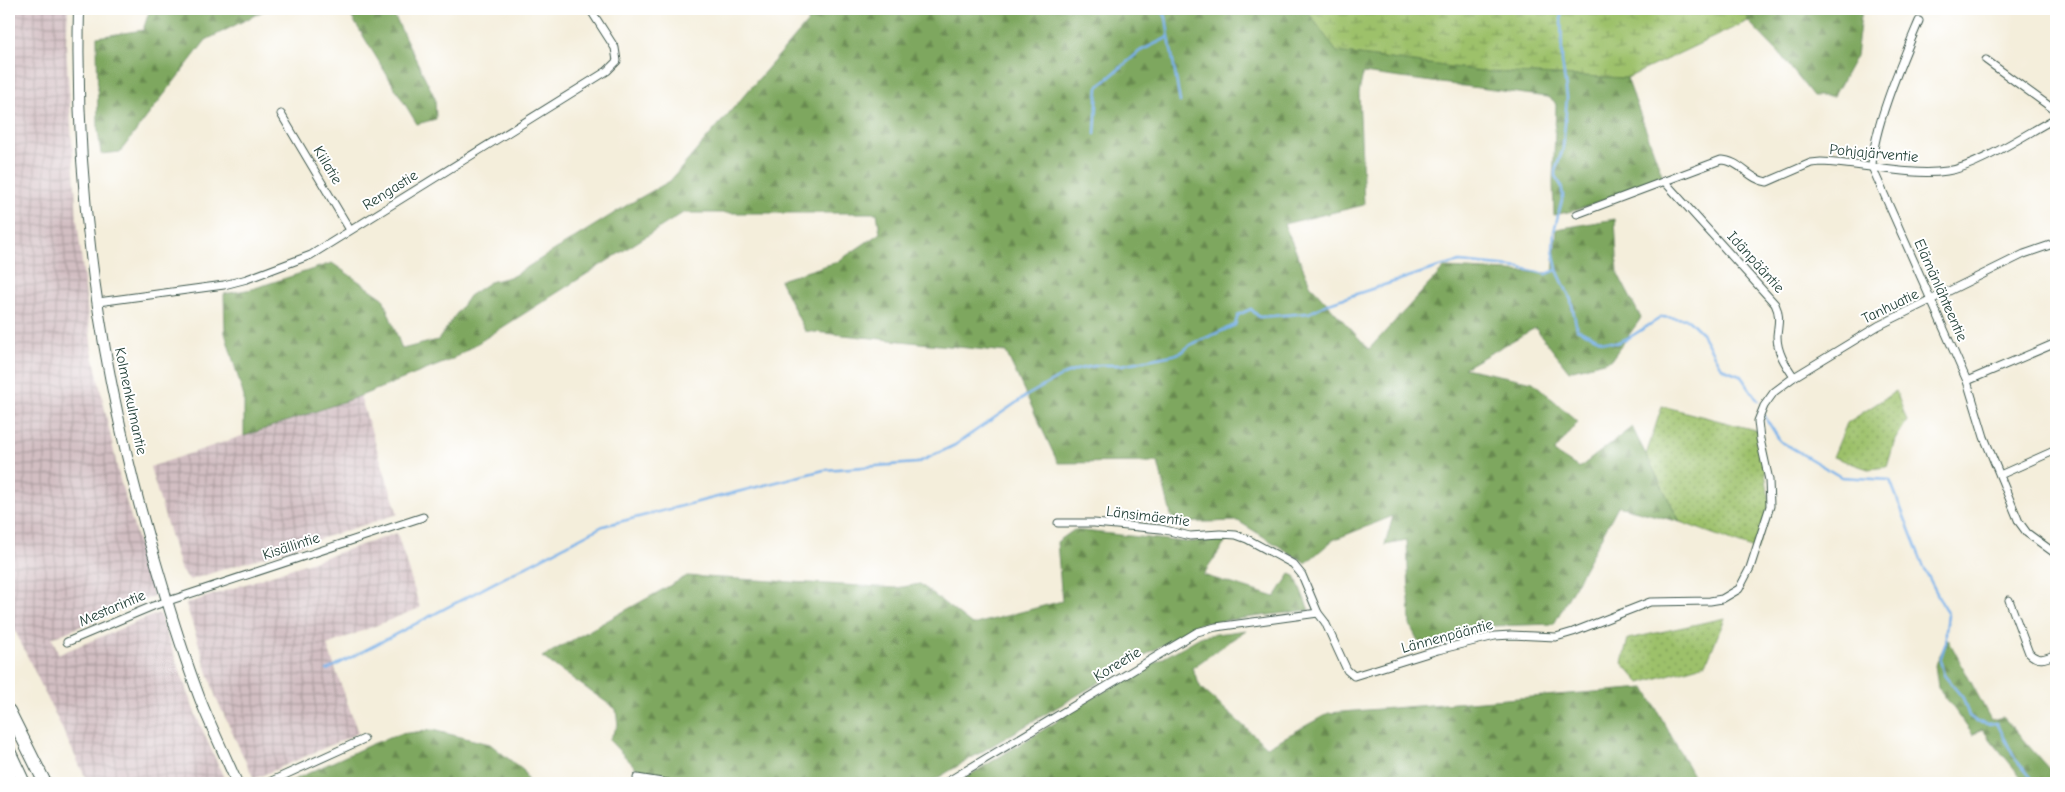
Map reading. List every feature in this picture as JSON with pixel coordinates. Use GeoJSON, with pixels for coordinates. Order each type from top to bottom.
{"type":"FeatureCollection","features":[{"type":"Feature","properties":{"kind":"highway"},"geometry":{"type":"LineString","coordinates":[[9,711],[45,783]]}},
{"type":"Feature","properties":{"kind":"highway"},"geometry":{"type":"LineString","coordinates":[[9,751],[24,783]]}},
{"type":"Feature","properties":{"kind":"street","name":"Kolmenkulmantie"},"geometry":{"type":"LineString","coordinates":[[79,9],[78,45],[82,155],[98,302],[109,373],[132,480],[168,601],[201,700],[237,783]]}},
{"type":"Feature","properties":{"kind":"street","name":"Rengastie"},"geometry":{"type":"LineString","coordinates":[[98,302],[247,279],[311,255],[608,71],[617,61],[615,48],[590,9]]}},
{"type":"Feature","properties":{"kind":"street"},"geometry":{"type":"LineString","coordinates":[[1872,167],[1872,154],[1885,110],[1919,21]]}},
{"type":"Feature","properties":{"kind":"street"},"geometry":{"type":"LineString","coordinates":[[1986,60],[2056,111]]}},
{"type":"Feature","properties":{"kind":"street","name":"Kiilatie"},"geometry":{"type":"LineString","coordinates":[[281,114],[350,230]]}},
{"type":"Feature","properties":{"kind":"street","name":"Pohjajärventie"},"geometry":{"type":"LineString","coordinates":[[1577,214],[1721,160],[1732,161],[1760,181],[1767,182],[1812,163],[1832,162],[1936,172],[1957,169],[1972,163],[2056,118]]}},
{"type":"Feature","properties":{"kind":"street","name":"Elämänlähteentie"},"geometry":{"type":"LineString","coordinates":[[1872,167],[1967,381],[1984,437],[2023,527],[2027,533],[2056,554]]}},
{"type":"Feature","properties":{"kind":"street","name":"Idänpääntie"},"geometry":{"type":"LineString","coordinates":[[1664,182],[1776,304],[1780,322],[1777,336],[1780,355],[1794,377]]}},
{"type":"Feature","properties":{"kind":"street","name":"Tanhuatie"},"geometry":{"type":"LineString","coordinates":[[1758,421],[1767,400],[1780,386],[1878,326],[2024,254],[2056,243]]}},
{"type":"Feature","properties":{"kind":"street"},"geometry":{"type":"LineString","coordinates":[[1967,381],[2056,343]]}},
{"type":"Feature","properties":{"kind":"street","name":"Lännenpääntie"},"geometry":{"type":"LineString","coordinates":[[1318,613],[1325,622],[1347,670],[1354,676],[1438,650],[1495,636],[1511,634],[1556,637],[1650,602],[1710,601],[1722,598],[1739,589],[1750,568],[1770,506],[1769,480],[1758,421]]}},
{"type":"Feature","properties":{"kind":"street"},"geometry":{"type":"LineString","coordinates":[[2000,475],[2056,450]]}},
{"type":"Feature","properties":{"kind":"street","name":"Kisällintie"},"geometry":{"type":"LineString","coordinates":[[168,601],[423,517]]}},
{"type":"Feature","properties":{"kind":"street","name":"Länsimäentie"},"geometry":{"type":"LineString","coordinates":[[1058,523],[1094,523],[1161,529],[1190,536],[1236,535],[1293,564],[1302,575],[1318,613]]}},
{"type":"Feature","properties":{"kind":"street"},"geometry":{"type":"LineString","coordinates":[[2009,600],[2028,653],[2035,658],[2041,659],[2056,654]]}},
{"type":"Feature","properties":{"kind":"street","name":"Mestarintie"},"geometry":{"type":"LineString","coordinates":[[67,642],[168,601]]}},
{"type":"Feature","properties":{"kind":"street","name":"Koreetie"},"geometry":{"type":"LineString","coordinates":[[945,783],[1197,632],[1216,627],[1318,613]]}},
{"type":"Feature","properties":{"kind":"street"},"geometry":{"type":"LineString","coordinates":[[267,783],[364,738]]}},
{"type":"Feature","properties":{"kind":"street"},"geometry":{"type":"LineString","coordinates":[[637,778],[668,783]]}},
{"type":"Feature","properties":{"kind":"shaded area"},"geometry":{"type":"Polygon","coordinates":[[[9,9],[68,9],[66,45],[77,219],[92,350],[120,480],[154,596],[52,638],[59,654],[159,613],[195,713],[226,783],[88,783],[9,618],[9,9]]]}},
{"type":"Feature","properties":{"kind":"shaded area"},"geometry":{"type":"Polygon","coordinates":[[[360,396],[398,514],[190,580],[181,571],[150,467],[360,396]]]}},
{"type":"Feature","properties":{"kind":"shaded area"},"geometry":{"type":"Polygon","coordinates":[[[397,533],[420,608],[327,645],[358,733],[254,779],[216,698],[186,604],[397,533]]]}},
{"type":"Feature","properties":{"kind":"green space"},"geometry":{"type":"Polygon","coordinates":[[[150,9],[267,9],[206,40],[120,152],[101,154],[98,130],[97,37],[143,30],[150,9]]]}},
{"type":"Feature","properties":{"kind":"green space"},"geometry":{"type":"Polygon","coordinates":[[[344,9],[391,9],[435,98],[436,119],[417,124],[351,16],[344,9]]]}},
{"type":"Feature","properties":{"kind":"green space"},"geometry":{"type":"Polygon","coordinates":[[[819,9],[1306,9],[1337,52],[1491,72],[1627,78],[1663,177],[1577,210],[1554,215],[1553,182],[1556,105],[1554,101],[1548,97],[1363,73],[1359,93],[1364,205],[1284,224],[1311,286],[1369,349],[1444,268],[1553,273],[1557,229],[1615,219],[1618,274],[1641,318],[1611,360],[1569,371],[1535,328],[1464,368],[1533,382],[1578,422],[1554,452],[1579,468],[1632,427],[1680,522],[1618,506],[1554,624],[1491,626],[1420,645],[1410,625],[1407,541],[1385,545],[1393,516],[1333,540],[1306,563],[1238,521],[1173,523],[1158,462],[1058,463],[1006,352],[805,331],[780,280],[837,262],[880,233],[877,213],[683,213],[451,360],[360,396],[244,436],[244,397],[225,333],[224,294],[252,289],[332,263],[383,298],[402,349],[438,340],[469,296],[490,282],[513,276],[629,204],[670,181],[819,9]]]}},
{"type":"Feature","properties":{"kind":"green space"},"geometry":{"type":"Polygon","coordinates":[[[1306,9],[1747,9],[1748,21],[1627,78],[1491,72],[1337,52],[1306,9]]]}},
{"type":"Feature","properties":{"kind":"green space"},"geometry":{"type":"Polygon","coordinates":[[[1747,9],[1862,9],[1856,56],[1834,96],[1813,96],[1779,53],[1748,21],[1747,9]]]}},
{"type":"Feature","properties":{"kind":"green space"},"geometry":{"type":"Polygon","coordinates":[[[1896,391],[1907,421],[1895,440],[1887,467],[1868,469],[1833,457],[1847,423],[1896,391]]]}},
{"type":"Feature","properties":{"kind":"green space"},"geometry":{"type":"Polygon","coordinates":[[[1662,406],[1759,431],[1770,506],[1757,550],[1680,522],[1646,455],[1662,406]]]}},
{"type":"Feature","properties":{"kind":"green space"},"geometry":{"type":"Polygon","coordinates":[[[1074,530],[1186,542],[1227,540],[1203,575],[1275,597],[1290,574],[1295,576],[1309,610],[1198,624],[929,783],[684,783],[670,776],[639,771],[609,740],[618,725],[616,709],[542,657],[687,576],[896,588],[920,584],[972,625],[1062,601],[1057,542],[1074,530]]]}},
{"type":"Feature","properties":{"kind":"green space"},"geometry":{"type":"Polygon","coordinates":[[[1725,618],[1706,664],[1640,683],[1622,663],[1628,639],[1725,618]]]}},
{"type":"Feature","properties":{"kind":"green space"},"geometry":{"type":"Polygon","coordinates":[[[1246,630],[1192,668],[1201,688],[1267,747],[1329,713],[1645,688],[1697,783],[957,783],[1056,722],[1061,716],[1202,636],[1246,630]]]}},
{"type":"Feature","properties":{"kind":"green space"},"geometry":{"type":"Polygon","coordinates":[[[1948,639],[1991,720],[2003,717],[2049,769],[2056,778],[2056,783],[2026,783],[1982,729],[1973,735],[1938,687],[1935,665],[1948,639]]]}},
{"type":"Feature","properties":{"kind":"green space"},"geometry":{"type":"Polygon","coordinates":[[[432,730],[490,744],[524,771],[528,783],[287,783],[372,744],[400,734],[432,730]]]}},
{"type":"Feature","properties":{"kind":"waterway"},"geometry":{"type":"LineString","coordinates":[[1095,134],[1098,87],[1140,51],[1169,37],[1166,17],[1160,9]]}},
{"type":"Feature","properties":{"kind":"waterway"},"geometry":{"type":"LineString","coordinates":[[1561,9],[1562,61],[1567,97],[1563,149],[1555,171],[1555,176],[1561,185],[1563,196],[1554,231],[1553,250],[1557,270],[1571,300],[1577,329],[1603,341],[1616,343],[1630,337],[1662,317],[1688,319],[1701,332],[1719,364],[1724,369],[1740,375],[1758,401]]}},
{"type":"Feature","properties":{"kind":"waterway"},"geometry":{"type":"LineString","coordinates":[[1169,37],[1180,102]]}},
{"type":"Feature","properties":{"kind":"waterway"},"geometry":{"type":"LineString","coordinates":[[327,670],[603,526],[824,470],[917,463],[955,445],[1026,396],[1063,375],[1079,369],[1100,365],[1121,365],[1182,352],[1190,345],[1235,325],[1238,315],[1251,309],[1259,317],[1309,313],[1329,303],[1439,267],[1460,262],[1521,268],[1546,274],[1557,270]]}},
{"type":"Feature","properties":{"kind":"waterway"},"geometry":{"type":"LineString","coordinates":[[1764,415],[1780,441],[1841,477],[1890,480],[1925,570],[1948,615],[1946,642],[1940,660],[1944,675],[1963,698],[1969,716],[1977,722],[1997,723],[2015,759],[2036,783]]}}]}
